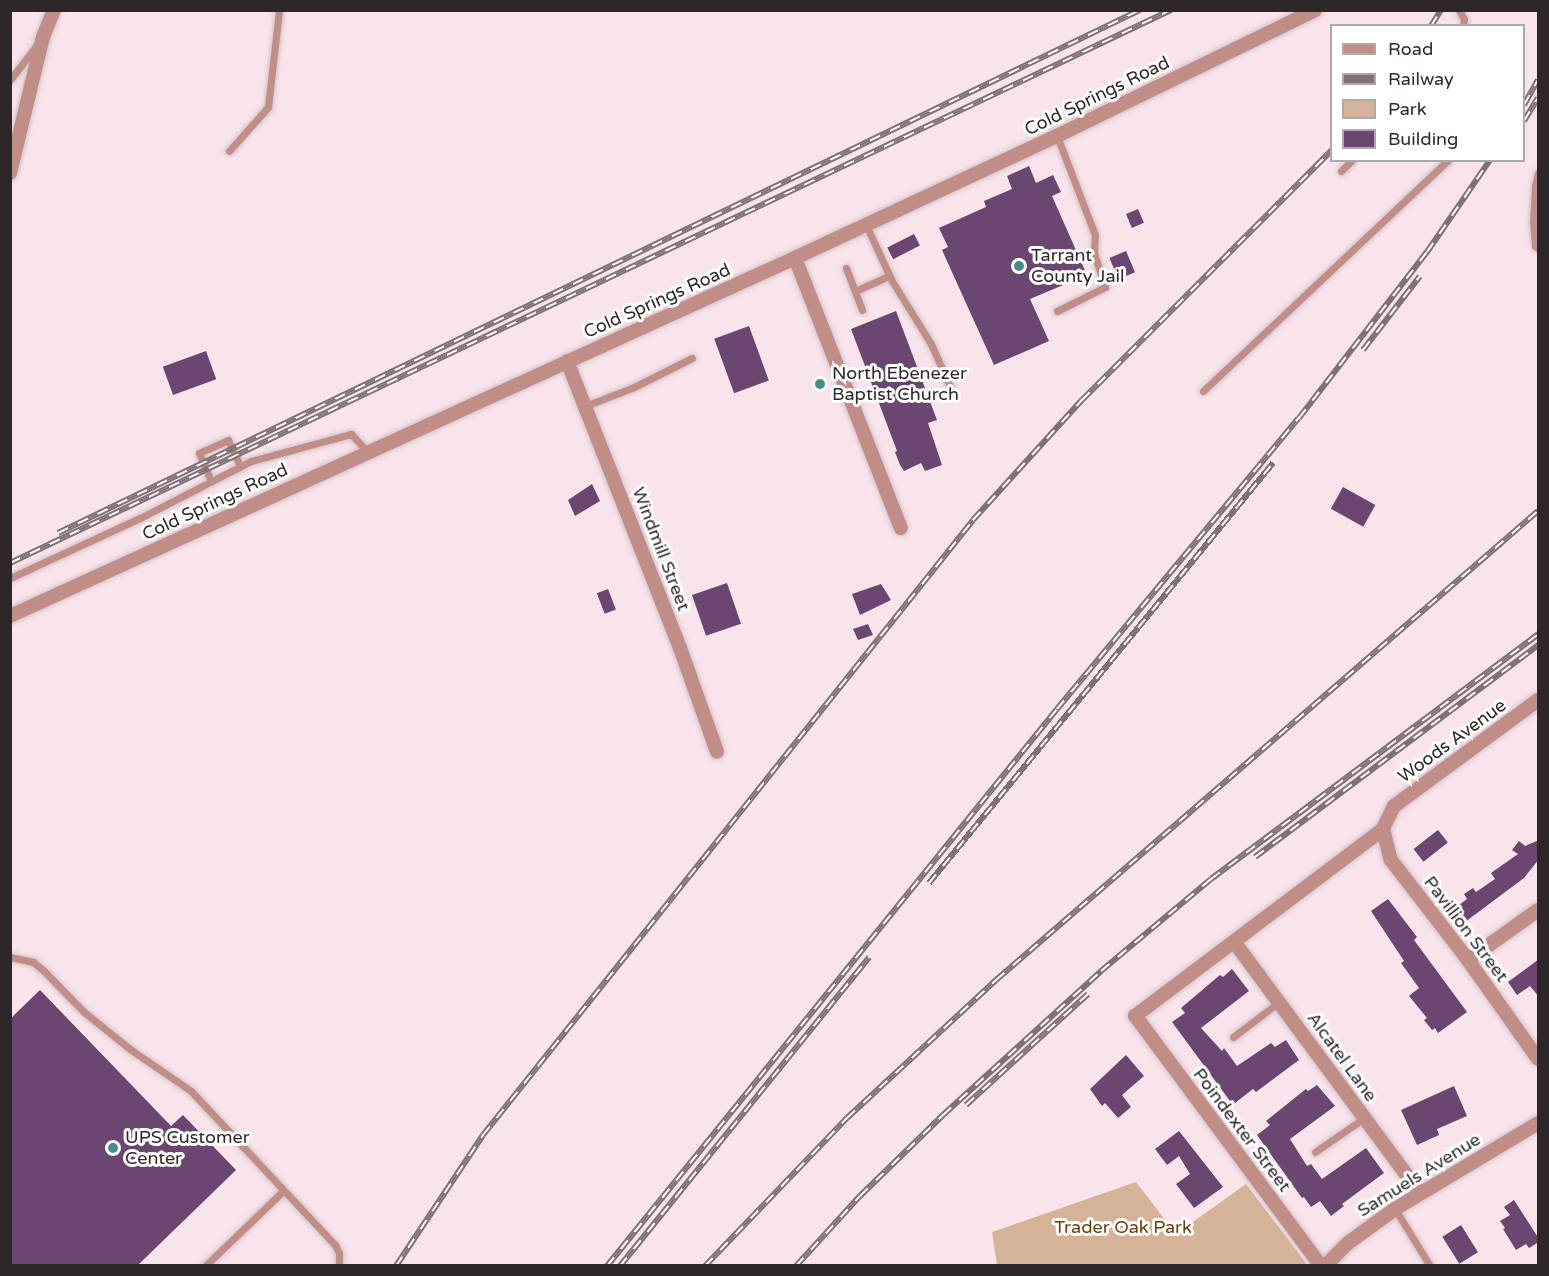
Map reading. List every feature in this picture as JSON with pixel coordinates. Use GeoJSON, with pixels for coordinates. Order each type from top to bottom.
{"type":"FeatureCollection","features":[{"type":"Feature","properties":{"kind":"street"},"geometry":{"type":"LineString","coordinates":[[10,173],[43,37],[54,10]]}},
{"type":"Feature","properties":{"kind":"street","name":"Cold Springs Road"},"geometry":{"type":"LineString","coordinates":[[10,616],[795,258],[1057,136],[1315,10]]}},
{"type":"Feature","properties":{"kind":"street"},"geometry":{"type":"LineString","coordinates":[[795,258],[901,528]]}},
{"type":"Feature","properties":{"kind":"street","name":"Windmill Street"},"geometry":{"type":"LineString","coordinates":[[567,362],[680,648],[717,752]]}},
{"type":"Feature","properties":{"kind":"street","name":"Woods Avenue"},"geometry":{"type":"LineString","coordinates":[[1383,829],[1394,806],[1539,700]]}},
{"type":"Feature","properties":{"kind":"street"},"geometry":{"type":"LineString","coordinates":[[1235,942],[1383,829]]}},
{"type":"Feature","properties":{"kind":"street","name":"Pavillion Street"},"geometry":{"type":"LineString","coordinates":[[1383,829],[1391,860],[1468,960],[1539,1059]]}},
{"type":"Feature","properties":{"kind":"street"},"geometry":{"type":"LineString","coordinates":[[1468,960],[1539,910]]}},
{"type":"Feature","properties":{"kind":"street","name":"Alcatel Lane"},"geometry":{"type":"LineString","coordinates":[[1235,942],[1420,1193]]}},
{"type":"Feature","properties":{"kind":"street","name":"Poindexter Street"},"geometry":{"type":"LineString","coordinates":[[1235,942],[1135,1016],[1323,1266]]}},
{"type":"Feature","properties":{"kind":"street","name":"Samuels Avenue"},"geometry":{"type":"LineString","coordinates":[[1323,1266],[1395,1209],[1539,1123]]}},
{"type":"Feature","properties":{"kind":"lane"},"geometry":{"type":"LineString","coordinates":[[229,152],[268,107],[279,10]]}},
{"type":"Feature","properties":{"kind":"lane"},"geometry":{"type":"LineString","coordinates":[[1459,10],[1464,19],[1463,24]]}},
{"type":"Feature","properties":{"kind":"lane"},"geometry":{"type":"LineString","coordinates":[[10,80],[43,37]]}},
{"type":"Feature","properties":{"kind":"lane"},"geometry":{"type":"LineString","coordinates":[[1057,136],[1095,235],[1094,253],[1105,287],[1057,311]]}},
{"type":"Feature","properties":{"kind":"lane"},"geometry":{"type":"LineString","coordinates":[[1341,171],[1350,162]]}},
{"type":"Feature","properties":{"kind":"lane"},"geometry":{"type":"LineString","coordinates":[[1203,391],[1446,162]]}},
{"type":"Feature","properties":{"kind":"lane"},"geometry":{"type":"LineString","coordinates":[[1539,173],[1535,186],[1533,222],[1535,246],[1539,248]]}},
{"type":"Feature","properties":{"kind":"lane"},"geometry":{"type":"LineString","coordinates":[[866,225],[889,276],[931,344],[951,389]]}},
{"type":"Feature","properties":{"kind":"lane"},"geometry":{"type":"LineString","coordinates":[[846,268],[862,310]]}},
{"type":"Feature","properties":{"kind":"lane"},"geometry":{"type":"LineString","coordinates":[[855,291],[889,276]]}},
{"type":"Feature","properties":{"kind":"lane"},"geometry":{"type":"LineString","coordinates":[[585,406],[632,388],[692,358]]}},
{"type":"Feature","properties":{"kind":"lane"},"geometry":{"type":"LineString","coordinates":[[10,578],[250,461],[351,434],[368,451]]}},
{"type":"Feature","properties":{"kind":"lane"},"geometry":{"type":"LineString","coordinates":[[211,481],[199,453],[228,440],[240,466]]}},
{"type":"Feature","properties":{"kind":"lane"},"geometry":{"type":"LineString","coordinates":[[10,957],[21,958],[43,970],[84,1012],[130,1049],[191,1090],[335,1245],[339,1253],[339,1266]]}},
{"type":"Feature","properties":{"kind":"lane"},"geometry":{"type":"LineString","coordinates":[[1233,1037],[1279,1002]]}},
{"type":"Feature","properties":{"kind":"lane"},"geometry":{"type":"LineString","coordinates":[[1315,1152],[1365,1118]]}},
{"type":"Feature","properties":{"kind":"lane"},"geometry":{"type":"LineString","coordinates":[[205,1266],[284,1191]]}},
{"type":"Feature","properties":{"kind":"lane"},"geometry":{"type":"LineString","coordinates":[[1395,1209],[1430,1266]]}},
{"type":"Feature","properties":{"kind":"green space","name":"Trader Oak Park"},"geometry":{"type":"Polygon","coordinates":[[[1136,1182],[1176,1234],[1246,1184],[1306,1263],[1304,1266],[997,1265],[992,1232],[1136,1182]]]}},
{"type":"Feature","properties":{"kind":"building"},"geometry":{"type":"Polygon","coordinates":[[[1029,166],[1036,183],[1053,175],[1061,192],[1052,196],[1087,275],[1030,299],[1049,341],[994,365],[942,250],[948,247],[939,228],[986,207],[984,201],[1012,189],[1007,176],[1029,166]]]}},
{"type":"Feature","properties":{"kind":"building"},"geometry":{"type":"Polygon","coordinates":[[[1138,209],[1144,223],[1132,228],[1126,214],[1138,209]]]}},
{"type":"Feature","properties":{"kind":"building"},"geometry":{"type":"Polygon","coordinates":[[[914,234],[920,246],[893,259],[887,248],[914,234]]]}},
{"type":"Feature","properties":{"kind":"building"},"geometry":{"type":"Polygon","coordinates":[[[1126,251],[1135,272],[1118,279],[1109,258],[1126,251]]]}},
{"type":"Feature","properties":{"kind":"building"},"geometry":{"type":"Polygon","coordinates":[[[896,311],[937,420],[928,423],[942,465],[925,471],[921,463],[904,471],[900,465],[895,452],[897,451],[851,329],[896,311]]]}},
{"type":"Feature","properties":{"kind":"building"},"geometry":{"type":"Polygon","coordinates":[[[749,326],[769,381],[734,393],[714,339],[749,326]]]}},
{"type":"Feature","properties":{"kind":"building"},"geometry":{"type":"Polygon","coordinates":[[[206,351],[216,379],[173,395],[163,367],[206,351]]]}},
{"type":"Feature","properties":{"kind":"building"},"geometry":{"type":"Polygon","coordinates":[[[592,484],[600,501],[575,516],[568,500],[592,484]]]}},
{"type":"Feature","properties":{"kind":"building"},"geometry":{"type":"Polygon","coordinates":[[[1343,487],[1375,505],[1363,527],[1331,509],[1343,487]]]}},
{"type":"Feature","properties":{"kind":"building"},"geometry":{"type":"Polygon","coordinates":[[[727,583],[741,624],[706,636],[692,595],[727,583]]]}},
{"type":"Feature","properties":{"kind":"building"},"geometry":{"type":"Polygon","coordinates":[[[881,584],[891,600],[860,615],[852,594],[881,584]]]}},
{"type":"Feature","properties":{"kind":"building"},"geometry":{"type":"Polygon","coordinates":[[[608,589],[616,610],[605,614],[597,593],[608,589]]]}},
{"type":"Feature","properties":{"kind":"building"},"geometry":{"type":"Polygon","coordinates":[[[868,624],[873,635],[858,640],[853,629],[868,624]]]}},
{"type":"Feature","properties":{"kind":"building"},"geometry":{"type":"Polygon","coordinates":[[[1438,830],[1448,843],[1423,862],[1414,849],[1438,830]]]}},
{"type":"Feature","properties":{"kind":"building"},"geometry":{"type":"Polygon","coordinates":[[[1539,840],[1539,859],[1524,878],[1465,922],[1455,908],[1467,899],[1464,894],[1473,888],[1476,892],[1495,879],[1491,873],[1518,854],[1512,850],[1519,841],[1525,846],[1539,840]]]}},
{"type":"Feature","properties":{"kind":"building"},"geometry":{"type":"Polygon","coordinates":[[[1388,899],[1417,937],[1414,940],[1467,1012],[1438,1033],[1435,1028],[1432,1030],[1424,1020],[1427,1018],[1409,996],[1419,988],[1401,963],[1404,961],[1371,911],[1388,899]]]}},
{"type":"Feature","properties":{"kind":"building"},"geometry":{"type":"Polygon","coordinates":[[[1539,959],[1539,997],[1530,986],[1517,995],[1508,982],[1539,959]]]}},
{"type":"Feature","properties":{"kind":"building"},"geometry":{"type":"Polygon","coordinates":[[[1232,969],[1249,991],[1201,1028],[1222,1051],[1224,1048],[1237,1066],[1271,1043],[1275,1047],[1286,1040],[1299,1060],[1256,1092],[1253,1089],[1235,1103],[1233,1100],[1230,1101],[1172,1022],[1185,1013],[1181,1008],[1220,975],[1223,977],[1232,969]]]}},
{"type":"Feature","properties":{"kind":"building","name":"UPS Customer Center"},"geometry":{"type":"Polygon","coordinates":[[[40,990],[171,1126],[183,1115],[236,1170],[137,1266],[10,1266],[10,1019],[40,990]]]}},
{"type":"Feature","properties":{"kind":"building"},"geometry":{"type":"Polygon","coordinates":[[[1126,1055],[1144,1076],[1122,1095],[1131,1107],[1118,1118],[1105,1103],[1102,1106],[1090,1089],[1126,1055]]]}},
{"type":"Feature","properties":{"kind":"building"},"geometry":{"type":"Polygon","coordinates":[[[1317,1085],[1335,1106],[1290,1139],[1307,1166],[1311,1164],[1322,1179],[1366,1148],[1384,1173],[1342,1204],[1344,1206],[1331,1216],[1320,1201],[1311,1207],[1304,1197],[1302,1198],[1257,1135],[1270,1125],[1266,1121],[1306,1089],[1308,1091],[1317,1085]]]}},
{"type":"Feature","properties":{"kind":"building"},"geometry":{"type":"Polygon","coordinates":[[[1454,1086],[1467,1116],[1437,1129],[1439,1135],[1417,1145],[1401,1110],[1454,1086]]]}},
{"type":"Feature","properties":{"kind":"building"},"geometry":{"type":"Polygon","coordinates":[[[1179,1131],[1223,1187],[1194,1208],[1176,1184],[1190,1174],[1179,1156],[1167,1165],[1155,1149],[1179,1131]]]}},
{"type":"Feature","properties":{"kind":"building"},"geometry":{"type":"Polygon","coordinates":[[[1514,1200],[1539,1239],[1539,1242],[1529,1248],[1526,1244],[1516,1250],[1500,1221],[1510,1215],[1504,1207],[1514,1200]]]}},
{"type":"Feature","properties":{"kind":"building"},"geometry":{"type":"Polygon","coordinates":[[[1461,1225],[1478,1252],[1459,1264],[1442,1237],[1461,1225]]]}},
{"type":"Feature","properties":{"kind":"railway"},"geometry":{"type":"LineString","coordinates":[[58,533],[1140,10]]}},
{"type":"Feature","properties":{"kind":"railway"},"geometry":{"type":"LineString","coordinates":[[10,563],[1171,10]]}},
{"type":"Feature","properties":{"kind":"railway"},"geometry":{"type":"LineString","coordinates":[[1432,24],[1441,10]]}},
{"type":"Feature","properties":{"kind":"railway"},"geometry":{"type":"LineString","coordinates":[[1525,103],[1538,80]]}},
{"type":"Feature","properties":{"kind":"railway"},"geometry":{"type":"LineString","coordinates":[[1525,119],[1538,98]]}},
{"type":"Feature","properties":{"kind":"railway"},"geometry":{"type":"LineString","coordinates":[[396,1266],[483,1135],[973,520],[1082,400],[1330,152]]}},
{"type":"Feature","properties":{"kind":"railway"},"geometry":{"type":"LineString","coordinates":[[607,1266],[1057,709],[1299,418],[1427,252],[1489,162]]}},
{"type":"Feature","properties":{"kind":"railway"},"geometry":{"type":"LineString","coordinates":[[1363,350],[1420,276]]}},
{"type":"Feature","properties":{"kind":"railway"},"geometry":{"type":"LineString","coordinates":[[929,883],[1273,463]]}},
{"type":"Feature","properties":{"kind":"railway"},"geometry":{"type":"LineString","coordinates":[[705,1266],[847,1118],[996,980],[1538,511]]}},
{"type":"Feature","properties":{"kind":"railway"},"geometry":{"type":"LineString","coordinates":[[796,1266],[860,1196],[943,1115],[1101,971],[1211,879],[1538,634]]}},
{"type":"Feature","properties":{"kind":"railway"},"geometry":{"type":"LineString","coordinates":[[1255,857],[1538,645]]}},
{"type":"Feature","properties":{"kind":"railway"},"geometry":{"type":"LineString","coordinates":[[620,1266],[869,957]]}},
{"type":"Feature","properties":{"kind":"railway"},"geometry":{"type":"LineString","coordinates":[[966,1105],[1088,994]]}},
{"type":"Feature","properties":{"kind":"place","name":"Tarrant County Jail"},"geometry":{"type":"Point","coordinates":[1019,266]}},
{"type":"Feature","properties":{"kind":"place","name":"North Ebenezer Baptist Church"},"geometry":{"type":"Point","coordinates":[820,384]}},
{"type":"Feature","properties":{"kind":"place","name":"UPS Customer Center"},"geometry":{"type":"Point","coordinates":[113,1148]}}]}
